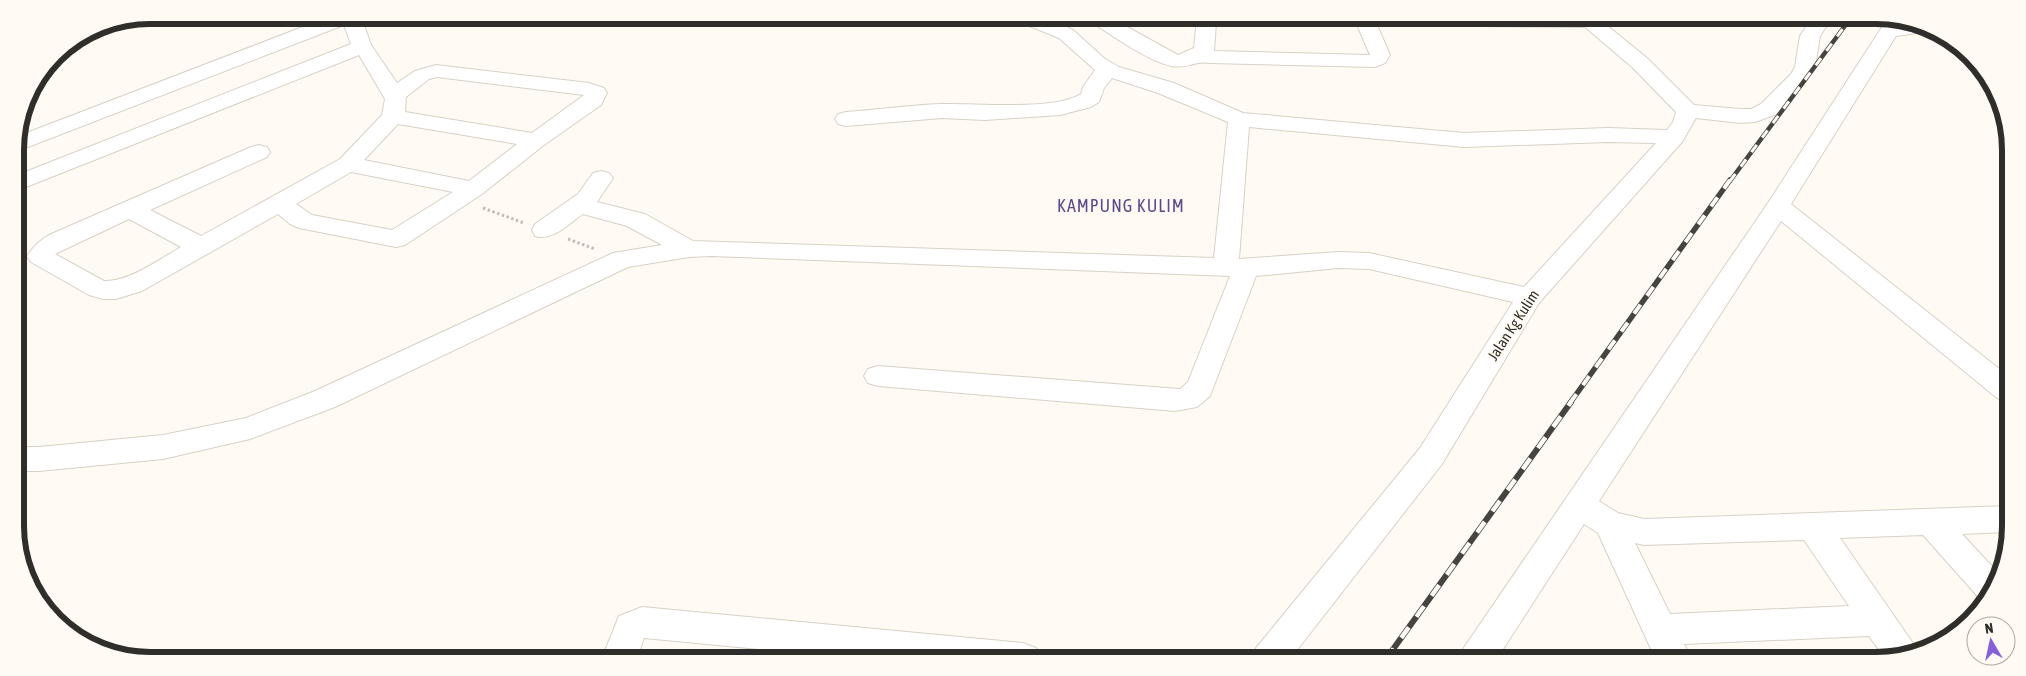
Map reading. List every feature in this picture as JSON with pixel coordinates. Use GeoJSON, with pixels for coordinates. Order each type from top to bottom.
{"type":"FeatureCollection","features":[{"type":"Feature","properties":{"kind":"street"},"geometry":{"type":"LineString","coordinates":[[24,143],[330,24]]}},
{"type":"Feature","properties":{"kind":"street"},"geometry":{"type":"LineString","coordinates":[[354,24],[362,47],[369,54],[394,107]]}},
{"type":"Feature","properties":{"kind":"street"},"geometry":{"type":"LineString","coordinates":[[1044,24],[1066,34],[1112,70],[1166,88],[1239,119],[1464,140],[1608,135],[1674,136]]}},
{"type":"Feature","properties":{"kind":"street"},"geometry":{"type":"LineString","coordinates":[[1108,24],[1172,61],[1183,62],[1204,50],[1206,24]]}},
{"type":"Feature","properties":{"kind":"street"},"geometry":{"type":"LineString","coordinates":[[1198,54],[1210,57],[1375,61],[1380,55],[1367,24]]}},
{"type":"Feature","properties":{"kind":"street"},"geometry":{"type":"LineString","coordinates":[[1594,24],[1629,51],[1663,82],[1687,110],[1740,116],[1755,115],[1769,109],[1799,77],[1805,67],[1810,36],[1818,24]]}},
{"type":"Feature","properties":{"kind":"street"},"geometry":{"type":"LineString","coordinates":[[1481,652],[1778,206],[1885,25]]}},
{"type":"Feature","properties":{"kind":"street"},"geometry":{"type":"LineString","coordinates":[[24,181],[362,47]]}},
{"type":"Feature","properties":{"kind":"street"},"geometry":{"type":"LineString","coordinates":[[846,118],[933,111],[985,113],[1060,108],[1083,102],[1091,97],[1094,87],[1105,73],[1106,67]]}},
{"type":"Feature","properties":{"kind":"street"},"geometry":{"type":"LineString","coordinates":[[259,152],[58,241],[46,248],[40,256],[98,289],[107,291],[120,290],[133,285],[348,164],[422,75],[436,71],[589,89],[596,93],[593,100],[536,140],[474,189],[396,239],[308,222],[299,219],[280,203]]}},
{"type":"Feature","properties":{"kind":"street"},"geometry":{"type":"LineString","coordinates":[[394,107],[536,140]]}},
{"type":"Feature","properties":{"kind":"street","name":"Jalan Kg Kulim"},"geometry":{"type":"LineString","coordinates":[[1275,652],[1431,456],[1530,296],[1674,136],[1684,122],[1687,110]]}},
{"type":"Feature","properties":{"kind":"street"},"geometry":{"type":"LineString","coordinates":[[878,376],[1175,400],[1186,399],[1200,388],[1236,268],[1239,119]]}},
{"type":"Feature","properties":{"kind":"street"},"geometry":{"type":"LineString","coordinates":[[348,164],[474,189]]}},
{"type":"Feature","properties":{"kind":"street"},"geometry":{"type":"LineString","coordinates":[[544,230],[586,200],[601,178]]}},
{"type":"Feature","properties":{"kind":"street"},"geometry":{"type":"LineString","coordinates":[[579,205],[636,220],[689,249]]}},
{"type":"Feature","properties":{"kind":"street"},"geometry":{"type":"LineString","coordinates":[[1778,206],[2002,386]]}},
{"type":"Feature","properties":{"kind":"street"},"geometry":{"type":"LineString","coordinates":[[130,209],[201,247]]}},
{"type":"Feature","properties":{"kind":"street"},"geometry":{"type":"LineString","coordinates":[[24,459],[163,447],[250,428],[325,399],[622,259],[689,249],[712,248],[1236,268],[1338,260],[1369,261],[1530,296]]}},
{"type":"Feature","properties":{"kind":"street"},"geometry":{"type":"LineString","coordinates":[[1580,505],[1610,524],[1644,532],[2002,519]]}},
{"type":"Feature","properties":{"kind":"street"},"geometry":{"type":"LineString","coordinates":[[1931,522],[1988,584]]}},
{"type":"Feature","properties":{"kind":"street"},"geometry":{"type":"LineString","coordinates":[[1610,524],[1670,652]]}},
{"type":"Feature","properties":{"kind":"street"},"geometry":{"type":"LineString","coordinates":[[1813,526],[1899,650]]}},
{"type":"Feature","properties":{"kind":"street"},"geometry":{"type":"LineString","coordinates":[[1660,630],[1878,620]]}},
{"type":"Feature","properties":{"kind":"street"},"geometry":{"type":"LineString","coordinates":[[621,652],[631,627],[642,622],[892,652]]}},
{"type":"Feature","properties":{"kind":"railway"},"geometry":{"type":"LineString","coordinates":[[1730,181],[1846,24]]}},
{"type":"Feature","properties":{"kind":"railway"},"geometry":{"type":"LineString","coordinates":[[1570,403],[1730,180]]}},
{"type":"Feature","properties":{"kind":"railway"},"geometry":{"type":"LineString","coordinates":[[1391,652],[1571,402]]}},
{"type":"Feature","properties":{"kind":"district","name":"KAMPUNG KULIM"},"geometry":{"type":"Point","coordinates":[1121,205]}}]}
